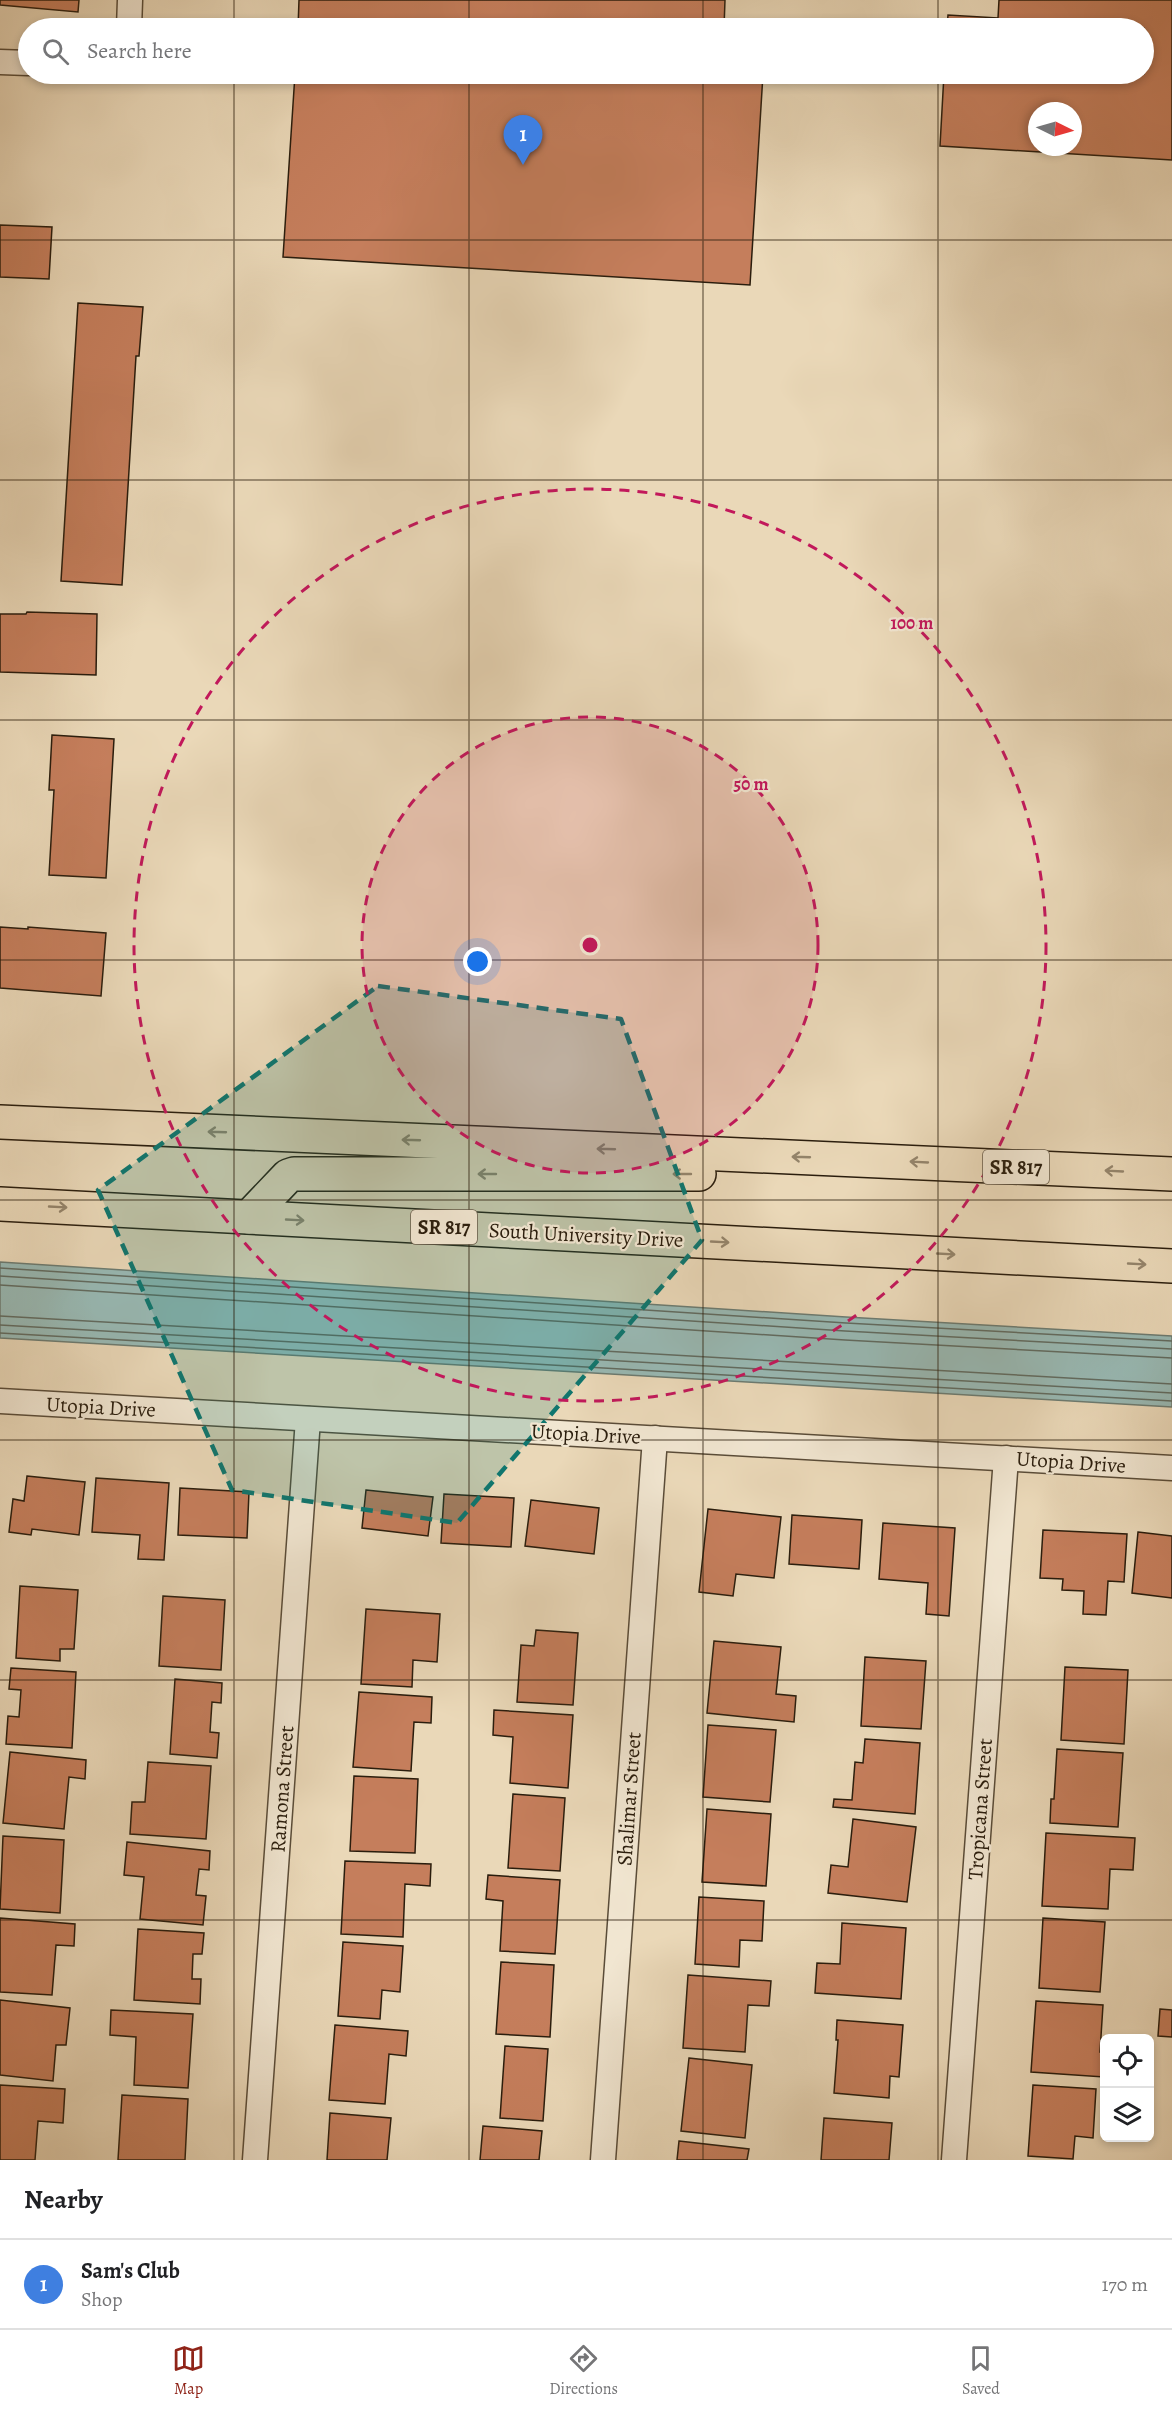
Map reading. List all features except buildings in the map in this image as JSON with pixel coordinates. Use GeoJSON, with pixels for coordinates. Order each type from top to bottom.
{"type":"FeatureCollection","features":[{"type":"Feature","properties":{"kind":"main road","name":"SR 817"},"geometry":{"type":"LineString","coordinates":[[0,1122],[1172,1173]]}},
{"type":"Feature","properties":{"kind":"main road"},"geometry":{"type":"LineString","coordinates":[[249,1217],[288,1176],[294,1174],[690,1174],[711,1173],[758,1155]]}},
{"type":"Feature","properties":{"kind":"main road","name":"South University Drive"},"geometry":{"type":"LineString","coordinates":[[0,1204],[1172,1266]]}},
{"type":"Feature","properties":{"kind":"street"},"geometry":{"type":"LineString","coordinates":[[129,18],[130,0]]}},
{"type":"Feature","properties":{"kind":"street"},"geometry":{"type":"LineString","coordinates":[[0,62],[18,63]]}},
{"type":"Feature","properties":{"kind":"street","name":"Utopia Drive"},"geometry":{"type":"LineString","coordinates":[[0,1401],[1172,1468]]}},
{"type":"Feature","properties":{"kind":"street","name":"Ramona Street"},"geometry":{"type":"LineString","coordinates":[[255,2160],[308,1419]]}},
{"type":"Feature","properties":{"kind":"street","name":"Shalimar Street"},"geometry":{"type":"LineString","coordinates":[[603,2160],[655,1438]]}},
{"type":"Feature","properties":{"kind":"street","name":"Tropicana Street"},"geometry":{"type":"LineString","coordinates":[[954,2160],[1006,1458]]}},
{"type":"Feature","properties":{"kind":"highlighted area"},"geometry":{"type":"Polygon","coordinates":[[[378,986],[621,1019],[702,1240],[457,1523],[232,1490],[98,1190],[378,986]]]}},
{"type":"Feature","properties":{"kind":"water"},"geometry":{"type":"Polygon","coordinates":[[[0,1262],[1172,1336],[1172,1407],[0,1338],[0,1262]]]}},
{"type":"Feature","properties":{"kind":"place","name":"Sam's Club"},"geometry":{"type":"Point","coordinates":[523,165]}}]}
